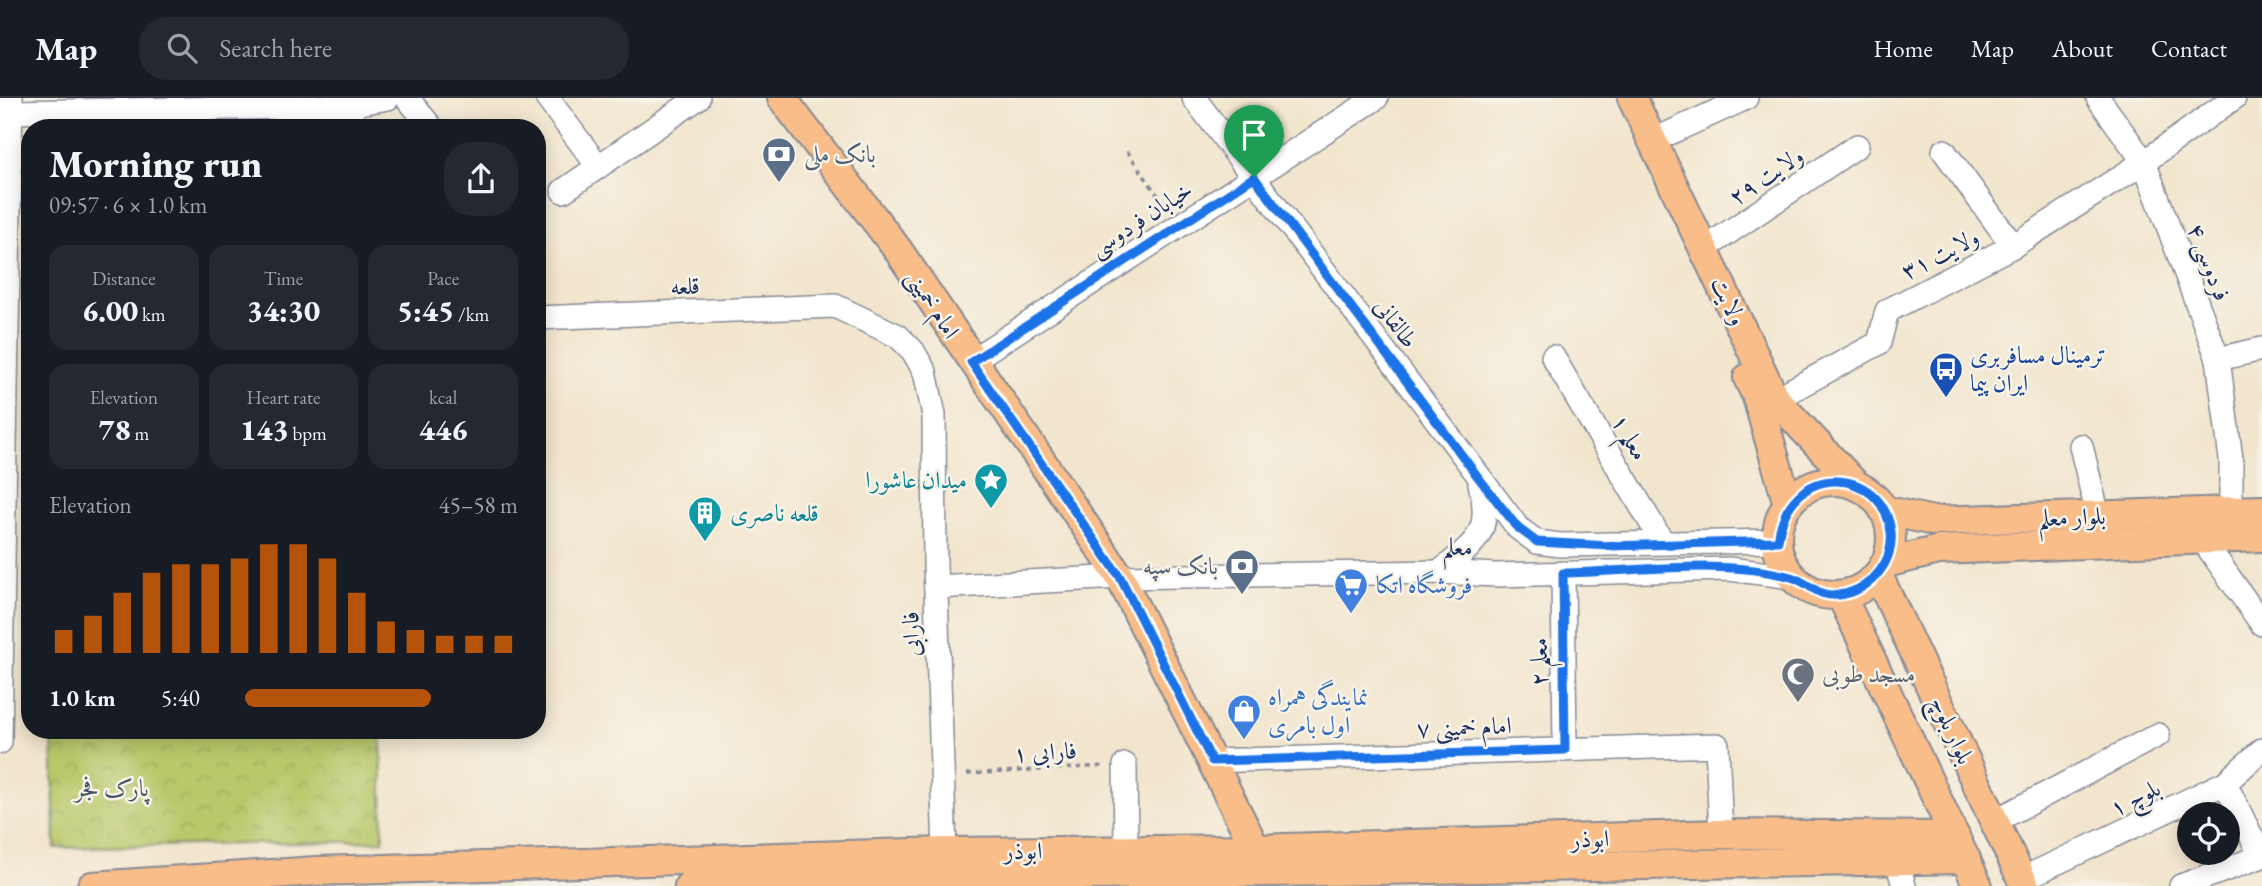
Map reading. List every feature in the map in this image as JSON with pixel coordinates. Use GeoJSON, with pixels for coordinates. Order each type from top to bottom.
{"type":"FeatureCollection","features":[{"type":"Feature","properties":{"kind":"main road","name":"امام خمینی"},"geometry":{"type":"LineString","coordinates":[[782,98],[898,250],[971,362],[1120,577],[1265,870]]}},
{"type":"Feature","properties":{"kind":"main road","name":"ولایت"},"geometry":{"type":"LineString","coordinates":[[1614,98],[1766,398],[1855,485]]}},
{"type":"Feature","properties":{"kind":"main road","name":"ولایت"},"geometry":{"type":"LineString","coordinates":[[1632,98],[1704,250],[1766,398]]}},
{"type":"Feature","properties":{"kind":"main road"},"geometry":{"type":"LineString","coordinates":[[1766,398],[1788,504]]}},
{"type":"Feature","properties":{"kind":"main road"},"geometry":{"type":"LineString","coordinates":[[1835,481],[1855,485],[1872,495],[1884,510],[1891,529],[1891,545],[1882,569],[1857,590],[1841,595],[1827,595],[1810,589],[1793,577],[1783,563],[1778,541],[1780,520],[1788,504],[1799,493],[1815,484],[1835,481]]}},
{"type":"Feature","properties":{"kind":"main road","name":"بلوار معلم"},"geometry":{"type":"LineString","coordinates":[[1884,510],[1933,521],[2262,510]]}},
{"type":"Feature","properties":{"kind":"main road","name":"بلوار معلم"},"geometry":{"type":"LineString","coordinates":[[1882,569],[1939,550],[2262,537]]}},
{"type":"Feature","properties":{"kind":"main road","name":"بلوار بلوچ"},"geometry":{"type":"LineString","coordinates":[[1882,569],[1994,821],[2024,882]]}},
{"type":"Feature","properties":{"kind":"main road","name":"بلوار بلوچ"},"geometry":{"type":"LineString","coordinates":[[1841,595],[1978,886]]}},
{"type":"Feature","properties":{"kind":"main road","name":"ابوذر"},"geometry":{"type":"LineString","coordinates":[[92,886],[316,878],[946,872],[1166,881],[1265,870],[1721,834],[1960,848]]}},
{"type":"Feature","properties":{"kind":"main road","name":"ابوذر"},"geometry":{"type":"LineString","coordinates":[[690,886],[946,872],[1126,850],[1265,870],[1386,878],[1900,873],[1960,848]]}},
{"type":"Feature","properties":{"kind":"street"},"geometry":{"type":"LineString","coordinates":[[0,742],[2,549],[19,340],[20,205],[11,105],[260,118],[388,98]]}},
{"type":"Feature","properties":{"kind":"street"},"geometry":{"type":"LineString","coordinates":[[407,98],[424,119]]}},
{"type":"Feature","properties":{"kind":"street"},"geometry":{"type":"LineString","coordinates":[[547,98],[598,166]]}},
{"type":"Feature","properties":{"kind":"street"},"geometry":{"type":"LineString","coordinates":[[563,191],[698,98]]}},
{"type":"Feature","properties":{"kind":"street","name":"طالقانی"},"geometry":{"type":"LineString","coordinates":[[1195,98],[1518,528],[1537,542],[1577,546],[1663,543]]}},
{"type":"Feature","properties":{"kind":"street","name":"خیابان فردوسی"},"geometry":{"type":"LineString","coordinates":[[971,362],[1376,98]]}},
{"type":"Feature","properties":{"kind":"street"},"geometry":{"type":"LineString","coordinates":[[1652,141],[1746,98]]}},
{"type":"Feature","properties":{"kind":"street","name":"فردوسی ۴"},"geometry":{"type":"LineString","coordinates":[[2098,98],[2144,162],[2218,359],[2231,459],[2231,511]]}},
{"type":"Feature","properties":{"kind":"street","name":"ولایت ۳۱"},"geometry":{"type":"LineString","coordinates":[[1766,398],[1879,342],[1887,311],[2013,246],[2144,162],[2234,98]]}},
{"type":"Feature","properties":{"kind":"street"},"geometry":{"type":"LineString","coordinates":[[342,106],[351,119]]}},
{"type":"Feature","properties":{"kind":"street","name":"ولایت ۲۹"},"geometry":{"type":"LineString","coordinates":[[1704,250],[1857,146]]}},
{"type":"Feature","properties":{"kind":"street"},"geometry":{"type":"LineString","coordinates":[[1944,151],[2013,246]]}},
{"type":"Feature","properties":{"kind":"street","name":"قلعه"},"geometry":{"type":"LineString","coordinates":[[546,318],[835,306]]}},
{"type":"Feature","properties":{"kind":"street","name":"فارابی"},"geometry":{"type":"LineString","coordinates":[[835,306],[898,336],[913,351],[925,372],[934,415],[936,587],[946,872]]}},
{"type":"Feature","properties":{"kind":"street"},"geometry":{"type":"LineString","coordinates":[[2218,359],[2262,349]]}},
{"type":"Feature","properties":{"kind":"street","name":"معلم ۱"},"geometry":{"type":"LineString","coordinates":[[1553,357],[1663,543]]}},
{"type":"Feature","properties":{"kind":"street"},"geometry":{"type":"LineString","coordinates":[[2081,446],[2098,516]]}},
{"type":"Feature","properties":{"kind":"street"},"geometry":{"type":"LineString","coordinates":[[1440,572],[1472,545],[1482,527],[1487,510],[1478,477]]}},
{"type":"Feature","properties":{"kind":"street"},"geometry":{"type":"LineString","coordinates":[[2202,539],[2262,624]]}},
{"type":"Feature","properties":{"kind":"street"},"geometry":{"type":"LineString","coordinates":[[1663,543],[1778,541]]}},
{"type":"Feature","properties":{"kind":"street","name":"معلم"},"geometry":{"type":"LineString","coordinates":[[936,587],[1120,577],[1440,572],[1563,573],[1729,569],[1793,577]]}},
{"type":"Feature","properties":{"kind":"street","name":"معلم ۲"},"geometry":{"type":"LineString","coordinates":[[1563,573],[1565,750]]}},
{"type":"Feature","properties":{"kind":"street"},"geometry":{"type":"LineString","coordinates":[[1994,821],[2158,735]]}},
{"type":"Feature","properties":{"kind":"street","name":"امام خمینی ۷"},"geometry":{"type":"LineString","coordinates":[[1212,761],[1717,745],[1721,834]]}},
{"type":"Feature","properties":{"kind":"street","name":"بلوچ ۱"},"geometry":{"type":"LineString","coordinates":[[2024,882],[2225,783],[2262,750]]}},
{"type":"Feature","properties":{"kind":"street"},"geometry":{"type":"LineString","coordinates":[[1125,765],[1126,850]]}},
{"type":"Feature","properties":{"kind":"street"},"geometry":{"type":"LineString","coordinates":[[2181,886],[2262,856],[2225,783]]}},
{"type":"Feature","properties":{"kind":"path"},"geometry":{"type":"LineString","coordinates":[[1127,151],[1179,226]]}},
{"type":"Feature","properties":{"kind":"path","name":"فارابی ۱"},"geometry":{"type":"LineString","coordinates":[[967,774],[1125,765]]}},
{"type":"Feature","properties":{"kind":"green space","name":"پارک فجر"},"geometry":{"type":"Polygon","coordinates":[[[52,739],[381,739],[383,841],[55,848],[52,739]]]}},
{"type":"Feature","properties":{"kind":"place","name":"بانک ملی"},"geometry":{"type":"Point","coordinates":[779,184]}},
{"type":"Feature","properties":{"kind":"place","name":"ترمینال مسافربری ایران پیما"},"geometry":{"type":"Point","coordinates":[1946,399]}},
{"type":"Feature","properties":{"kind":"place","name":"میدان عاشورا"},"geometry":{"type":"Point","coordinates":[991,510]}},
{"type":"Feature","properties":{"kind":"place","name":"قلعه ناصری"},"geometry":{"type":"Point","coordinates":[705,543]}},
{"type":"Feature","properties":{"kind":"place","name":"بانک سپه"},"geometry":{"type":"Point","coordinates":[1242,596]}},
{"type":"Feature","properties":{"kind":"place","name":"فروشگاه اتکا"},"geometry":{"type":"Point","coordinates":[1351,615]}},
{"type":"Feature","properties":{"kind":"place","name":"مسجد طوبی"},"geometry":{"type":"Point","coordinates":[1798,704]}},
{"type":"Feature","properties":{"kind":"place","name":"نمایندگی همراه اول بامری"},"geometry":{"type":"Point","coordinates":[1244,741]}},
{"type":"Feature","properties":{"kind":"route"},"geometry":{"type":"LineString","coordinates":[[1254,177],[1478,477],[1518,528],[1537,542],[1610,546],[1778,541],[1780,520],[1788,504],[1808,487],[1835,481],[1855,485],[1872,495],[1884,510],[1891,529],[1891,545],[1886,563],[1878,575],[1857,590],[1841,595],[1827,595],[1810,589],[1793,577],[1729,569],[1563,573],[1565,750],[1212,761],[1120,577],[971,362],[1254,177]]}}]}
